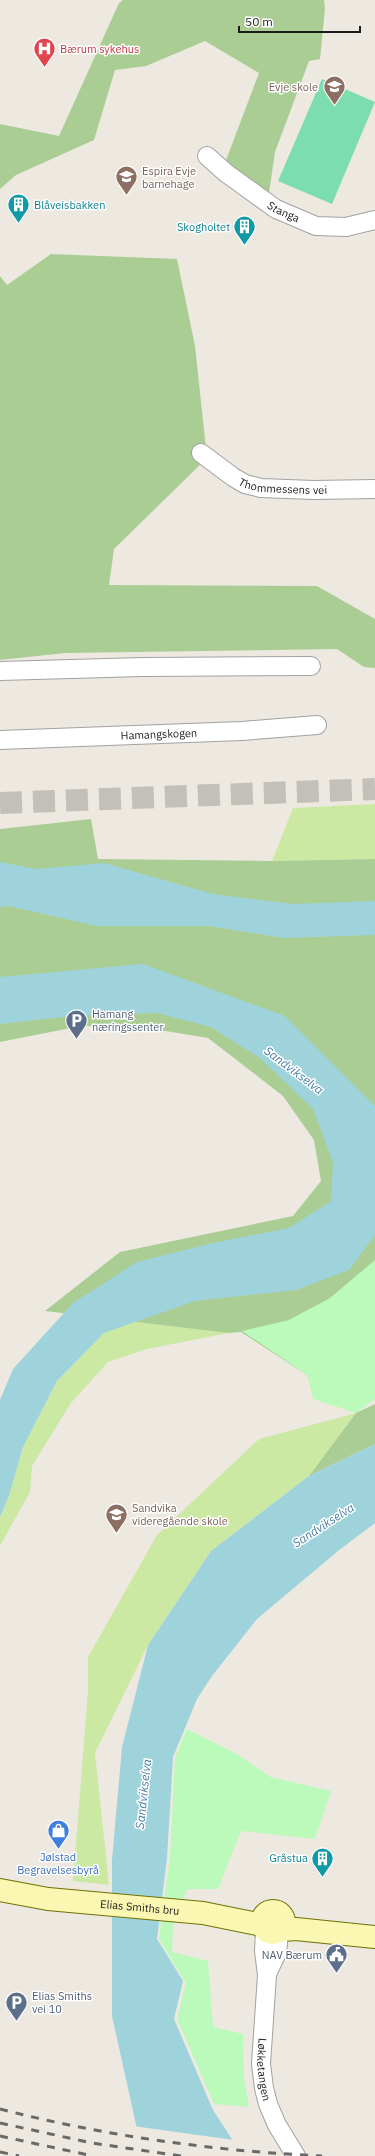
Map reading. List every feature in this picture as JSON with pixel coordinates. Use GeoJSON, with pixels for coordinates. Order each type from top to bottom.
{"type":"FeatureCollection","features":[{"type":"Feature","properties":{"kind":"main road","name":"Elias Smiths bru"},"geometry":{"type":"LineString","coordinates":[[0,1890],[77,1902],[203,1913],[235,1911],[273,1925]]}},
{"type":"Feature","properties":{"kind":"main road"},"geometry":{"type":"LineString","coordinates":[[273,1925],[375,1922]]}},
{"type":"Feature","properties":{"kind":"main road"},"geometry":{"type":"LineString","coordinates":[[273,1925],[296,1929],[375,1937]]}},
{"type":"Feature","properties":{"kind":"street","name":"Stanga"},"geometry":{"type":"LineString","coordinates":[[207,156],[226,173],[276,209],[316,226],[346,227],[375,220]]}},
{"type":"Feature","properties":{"kind":"street","name":"Thommessens vei"},"geometry":{"type":"LineString","coordinates":[[201,453],[245,484],[261,488],[313,490],[375,489]]}},
{"type":"Feature","properties":{"kind":"street"},"geometry":{"type":"LineString","coordinates":[[0,671],[142,666],[311,666]]}},
{"type":"Feature","properties":{"kind":"street","name":"Hamangskogen"},"geometry":{"type":"LineString","coordinates":[[0,740],[234,732],[317,725]]}},
{"type":"Feature","properties":{"kind":"street","name":"Løkketangen"},"geometry":{"type":"LineString","coordinates":[[273,1925],[264,1951],[267,1975],[261,2064],[268,2104],[277,2125],[296,2156]]}},
{"type":"Feature","properties":{"kind":"green space"},"geometry":{"type":"Polygon","coordinates":[[[123,0],[324,0],[325,8],[320,59],[309,61],[275,152],[269,193],[223,168],[259,73],[205,41],[146,66],[115,70],[94,140],[16,175],[0,189],[0,124],[59,136],[119,3],[123,0]]]}},
{"type":"Feature","properties":{"kind":"green space"},"geometry":{"type":"Polygon","coordinates":[[[322,79],[375,102],[332,204],[278,181],[322,79]]]}},
{"type":"Feature","properties":{"kind":"green space"},"geometry":{"type":"Polygon","coordinates":[[[51,254],[177,259],[195,346],[207,458],[114,549],[109,585],[317,586],[375,619],[375,668],[364,667],[337,649],[65,653],[0,660],[0,276],[7,285],[51,254]]]}},
{"type":"Feature","properties":{"kind":"green space"},"geometry":{"type":"Polygon","coordinates":[[[375,804],[375,859],[272,861],[293,808],[375,804]]]}},
{"type":"Feature","properties":{"kind":"green space"},"geometry":{"type":"Polygon","coordinates":[[[91,819],[98,859],[272,861],[375,859],[375,1327],[307,1375],[241,1332],[229,1333],[45,1311],[120,1252],[293,1216],[321,1181],[314,1140],[283,1096],[208,1038],[141,1027],[81,1026],[0,1042],[0,829],[91,819]]]}},
{"type":"Feature","properties":{"kind":"green space"},"geometry":{"type":"Polygon","coordinates":[[[375,1260],[375,1399],[356,1413],[313,1399],[307,1375],[242,1331],[289,1320],[330,1298],[375,1260]]]}},
{"type":"Feature","properties":{"kind":"green space"},"geometry":{"type":"Polygon","coordinates":[[[162,1299],[229,1333],[147,1349],[108,1362],[71,1403],[32,1466],[30,1492],[0,1546],[0,1517],[9,1496],[23,1447],[57,1381],[104,1333],[162,1299]]]}},
{"type":"Feature","properties":{"kind":"green space"},"geometry":{"type":"Polygon","coordinates":[[[375,1404],[375,1444],[309,1476],[356,1413],[375,1404]]]}},
{"type":"Feature","properties":{"kind":"green space"},"geometry":{"type":"Polygon","coordinates":[[[356,1413],[309,1476],[211,1551],[148,1645],[95,1753],[109,1885],[73,1881],[88,1691],[88,1657],[157,1535],[259,1439],[356,1413]]]}},
{"type":"Feature","properties":{"kind":"green space"},"geometry":{"type":"Polygon","coordinates":[[[187,1729],[237,1754],[270,1777],[331,1791],[315,1839],[241,1831],[218,1889],[187,1889],[173,1926],[172,1952],[208,1961],[213,2027],[243,2034],[244,2080],[249,2107],[214,2104],[177,2019],[186,1983],[159,1939],[170,1857],[175,1758],[187,1729]]]}},
{"type":"Feature","properties":{"kind":"water"},"geometry":{"type":"Polygon","coordinates":[[[0,862],[36,869],[104,863],[213,894],[293,904],[375,901],[375,935],[284,938],[208,926],[97,926],[8,906],[0,907],[0,862]]]}},
{"type":"Feature","properties":{"kind":"water","name":"Sandvikselva"},"geometry":{"type":"Polygon","coordinates":[[[143,964],[285,1016],[375,1106],[375,1235],[349,1270],[296,1290],[195,1301],[104,1333],[57,1381],[23,1447],[9,1496],[0,1517],[0,1400],[13,1369],[73,1303],[137,1262],[213,1243],[289,1228],[331,1201],[333,1162],[313,1109],[261,1059],[211,1027],[157,1013],[72,1016],[0,1024],[0,977],[143,964]]]}},
{"type":"Feature","properties":{"kind":"water","name":"Sandvikselva"},"geometry":{"type":"Polygon","coordinates":[[[375,1444],[375,1523],[338,1551],[257,1619],[212,1676],[197,1699],[173,1757],[167,1858],[157,1939],[183,1981],[174,2019],[213,2110],[243,2156],[143,2156],[112,2016],[112,1860],[122,1747],[148,1645],[211,1551],[309,1476],[375,1444]]]}},
{"type":"Feature","properties":{"kind":"pier"},"geometry":{"type":"Polygon","coordinates":[[[133,2126],[234,2140],[245,2156],[140,2156],[133,2126]]]}},
{"type":"Feature","properties":{"kind":"tunnel"},"geometry":{"type":"LineString","coordinates":[[0,803],[375,789]]}},
{"type":"Feature","properties":{"kind":"railway"},"geometry":{"type":"LineString","coordinates":[[0,2109],[79,2127],[160,2141],[281,2154],[322,2156]]}},
{"type":"Feature","properties":{"kind":"railway"},"geometry":{"type":"LineString","coordinates":[[0,2123],[92,2143],[181,2156]]}},
{"type":"Feature","properties":{"kind":"railway"},"geometry":{"type":"LineString","coordinates":[[0,2136],[93,2156]]}},
{"type":"Feature","properties":{"kind":"railway"},"geometry":{"type":"LineString","coordinates":[[0,2152],[19,2156]]}},
{"type":"Feature","properties":{"kind":"place","name":"Bærum sykehus"},"geometry":{"type":"Point","coordinates":[45,68]}},
{"type":"Feature","properties":{"kind":"place","name":"Evje skole"},"geometry":{"type":"Point","coordinates":[334,106]}},
{"type":"Feature","properties":{"kind":"place","name":"Espira Evje barnehage"},"geometry":{"type":"Point","coordinates":[126,196]}},
{"type":"Feature","properties":{"kind":"place","name":"Blåveisbakken"},"geometry":{"type":"Point","coordinates":[19,224]}},
{"type":"Feature","properties":{"kind":"place","name":"Skogholtet"},"geometry":{"type":"Point","coordinates":[245,246]}},
{"type":"Feature","properties":{"kind":"place","name":"Hamang næringssenter"},"geometry":{"type":"Point","coordinates":[76,1040]}},
{"type":"Feature","properties":{"kind":"place","name":"Sandvika videregående skole"},"geometry":{"type":"Point","coordinates":[116,1534]}},
{"type":"Feature","properties":{"kind":"place","name":"Jølstad Begravelsesbyrå"},"geometry":{"type":"Point","coordinates":[58,1850]}},
{"type":"Feature","properties":{"kind":"place","name":"Gråstua"},"geometry":{"type":"Point","coordinates":[323,1878]}},
{"type":"Feature","properties":{"kind":"place","name":"NAV Bærum"},"geometry":{"type":"Point","coordinates":[337,1974]}},
{"type":"Feature","properties":{"kind":"place","name":"Elias Smiths vei 10"},"geometry":{"type":"Point","coordinates":[16,2022]}}]}
